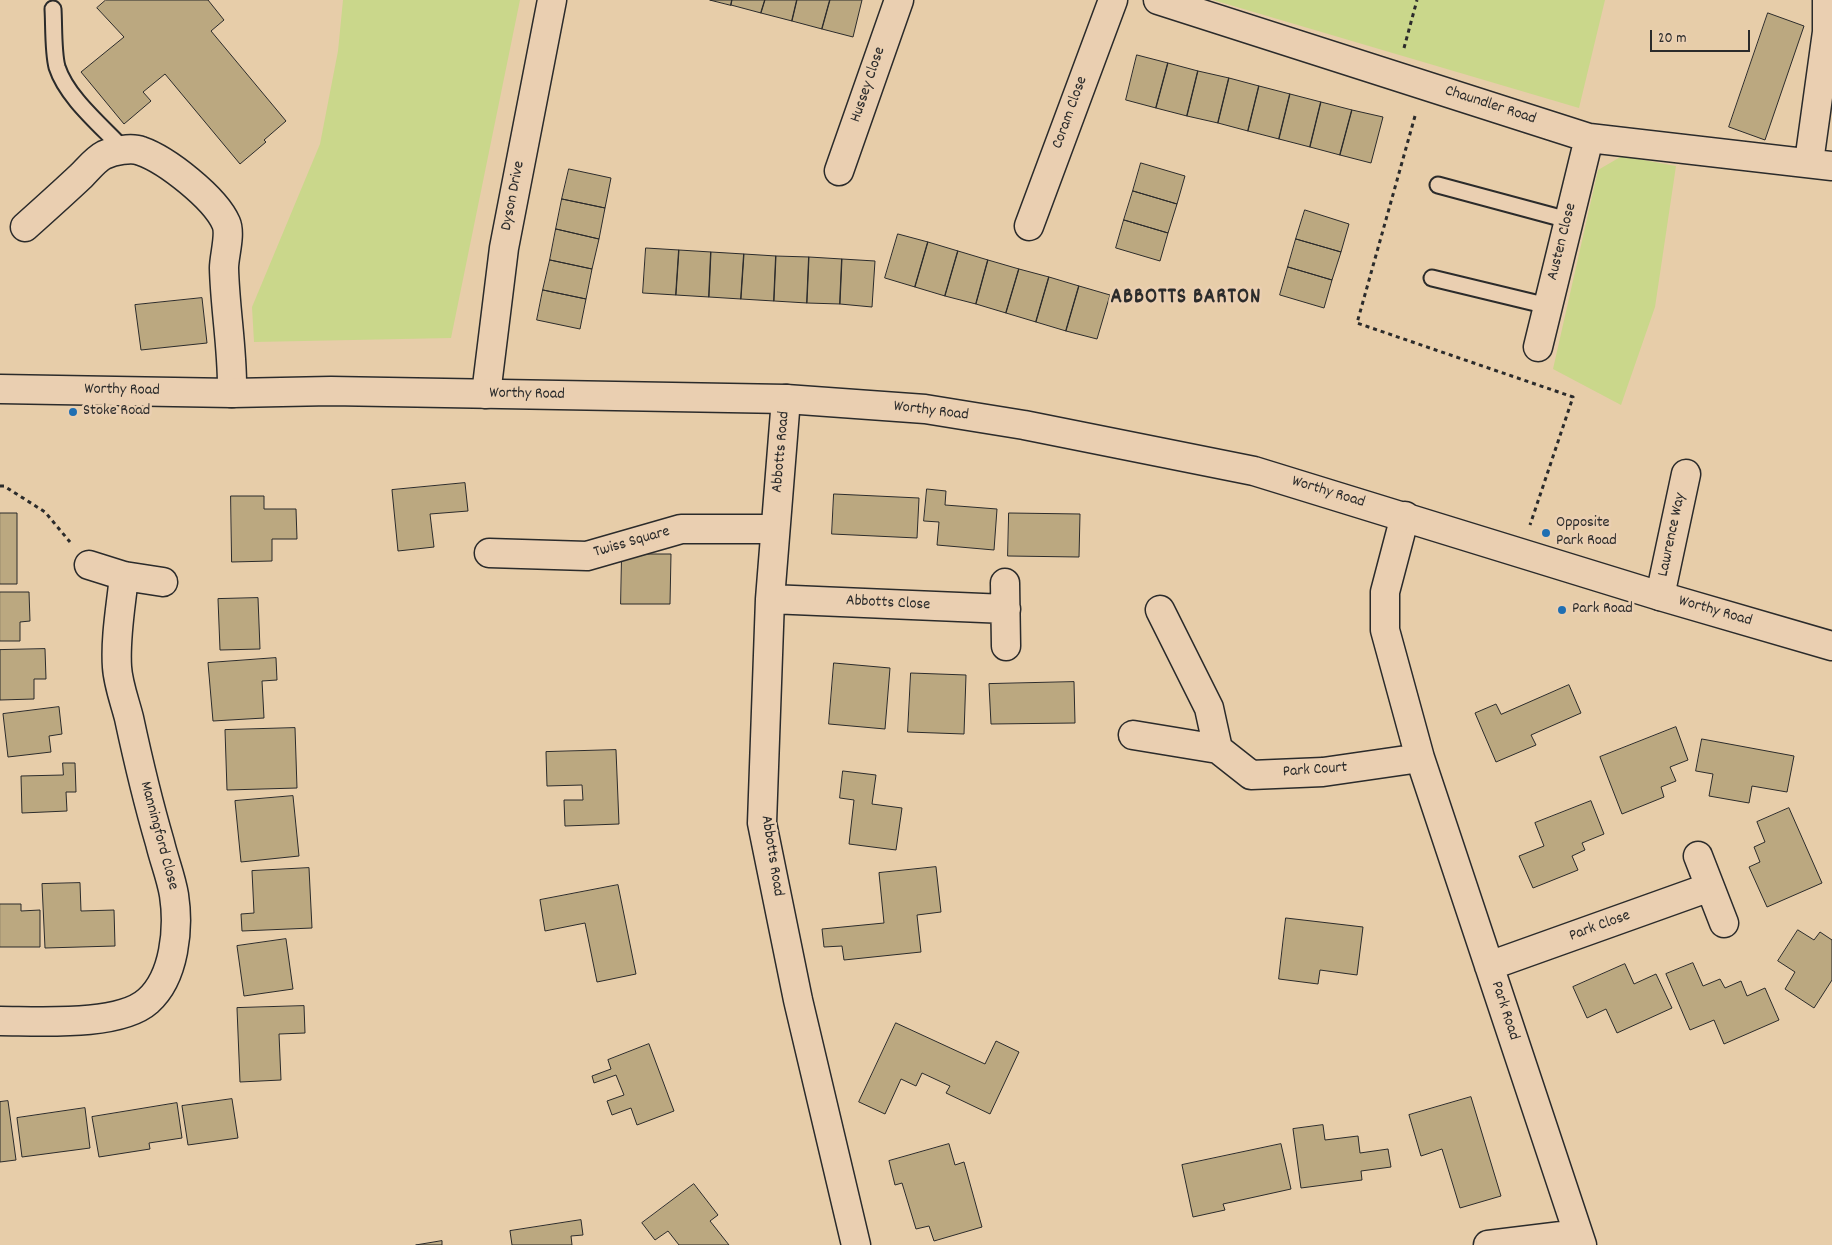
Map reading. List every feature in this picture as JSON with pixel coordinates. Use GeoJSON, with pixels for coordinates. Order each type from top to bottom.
{"type":"FeatureCollection","features":[{"type":"Feature","properties":{"kind":"street","name":"Dyson Drive"},"geometry":{"type":"LineString","coordinates":[[486,394],[504,248],[552,0]]}},
{"type":"Feature","properties":{"kind":"street","name":"Hussey Close"},"geometry":{"type":"LineString","coordinates":[[839,171],[899,0]]}},
{"type":"Feature","properties":{"kind":"street","name":"Coram Close"},"geometry":{"type":"LineString","coordinates":[[1029,226],[1113,0]]}},
{"type":"Feature","properties":{"kind":"street","name":"Chaundler Road"},"geometry":{"type":"LineString","coordinates":[[1158,0],[1589,138],[1821,164]]}},
{"type":"Feature","properties":{"kind":"street"},"geometry":{"type":"LineString","coordinates":[[1821,164],[1827,0]]}},
{"type":"Feature","properties":{"kind":"street","name":"Austen Close"},"geometry":{"type":"LineString","coordinates":[[1538,347],[1589,138]]}},
{"type":"Feature","properties":{"kind":"street"},"geometry":{"type":"LineString","coordinates":[[26,227],[103,156],[124,150],[139,150],[161,161],[186,178],[212,204],[227,224],[227,241],[224,255],[225,289],[232,393]]}},
{"type":"Feature","properties":{"kind":"street","name":"Worthy Road"},"geometry":{"type":"LineString","coordinates":[[0,389],[232,393],[331,391],[786,399],[925,409],[1024,426],[1254,471],[1660,596],[1832,646]]}},
{"type":"Feature","properties":{"kind":"street","name":"Abbotts Road"},"geometry":{"type":"LineString","coordinates":[[786,399],[770,599],[762,823],[798,1000],[856,1245]]}},
{"type":"Feature","properties":{"kind":"street","name":"Lawrence Way"},"geometry":{"type":"LineString","coordinates":[[1660,596],[1686,474]]}},
{"type":"Feature","properties":{"kind":"street","name":"Park Road"},"geometry":{"type":"LineString","coordinates":[[1405,516],[1385,592],[1385,630],[1420,758],[1580,1239]]}},
{"type":"Feature","properties":{"kind":"street","name":"Twiss Square"},"geometry":{"type":"LineString","coordinates":[[489,553],[586,556],[681,529],[775,529]]}},
{"type":"Feature","properties":{"kind":"street"},"geometry":{"type":"LineString","coordinates":[[89,565],[124,576],[163,582]]}},
{"type":"Feature","properties":{"kind":"street","name":"Manningford Close"},"geometry":{"type":"LineString","coordinates":[[0,1021],[102,1019],[128,1013],[148,1001],[162,982],[172,958],[175,933],[174,894],[144,786],[117,667],[118,626],[124,576]]}},
{"type":"Feature","properties":{"kind":"street","name":"Abbotts Close"},"geometry":{"type":"LineString","coordinates":[[770,599],[1005,596],[1006,646]]}},
{"type":"Feature","properties":{"kind":"street"},"geometry":{"type":"LineString","coordinates":[[1160,610],[1209,708],[1218,749]]}},
{"type":"Feature","properties":{"kind":"street","name":"Park Court"},"geometry":{"type":"LineString","coordinates":[[1133,735],[1218,749],[1251,775],[1323,772],[1420,758]]}},
{"type":"Feature","properties":{"kind":"street"},"geometry":{"type":"LineString","coordinates":[[1698,856],[1724,923]]}},
{"type":"Feature","properties":{"kind":"street","name":"Park Close"},"geometry":{"type":"LineString","coordinates":[[1489,966],[1710,887]]}},
{"type":"Feature","properties":{"kind":"street"},"geometry":{"type":"LineString","coordinates":[[1488,1245],[1580,1239]]}},
{"type":"Feature","properties":{"kind":"lane"},"geometry":{"type":"LineString","coordinates":[[53,9],[57,65],[65,83],[72,95],[124,150]]}},
{"type":"Feature","properties":{"kind":"lane"},"geometry":{"type":"LineString","coordinates":[[1438,185],[1568,220]]}},
{"type":"Feature","properties":{"kind":"lane"},"geometry":{"type":"LineString","coordinates":[[1432,278],[1548,306]]}},
{"type":"Feature","properties":{"kind":"path"},"geometry":{"type":"LineString","coordinates":[[1404,48],[1418,0]]}},
{"type":"Feature","properties":{"kind":"path"},"geometry":{"type":"LineString","coordinates":[[1417,107],[1357,323],[1574,397],[1530,525]]}},
{"type":"Feature","properties":{"kind":"path"},"geometry":{"type":"LineString","coordinates":[[0,486],[4,486],[45,512],[89,565]]}},
{"type":"Feature","properties":{"kind":"green space"},"geometry":{"type":"Polygon","coordinates":[[[343,0],[520,0],[451,338],[254,342],[252,307],[320,144],[338,51],[343,0]]]}},
{"type":"Feature","properties":{"kind":"green space"},"geometry":{"type":"Polygon","coordinates":[[[1213,0],[1605,0],[1579,108],[1213,0]]]}},
{"type":"Feature","properties":{"kind":"green space"},"geometry":{"type":"Polygon","coordinates":[[[1622,156],[1676,166],[1655,307],[1621,405],[1553,369],[1598,170],[1622,156]]]}},
{"type":"Feature","properties":{"kind":"building"},"geometry":{"type":"Polygon","coordinates":[[[106,0],[208,0],[224,20],[211,31],[286,121],[264,140],[266,142],[240,164],[165,74],[143,92],[151,101],[124,124],[81,72],[124,37],[97,8],[106,0]]]}},
{"type":"Feature","properties":{"kind":"building"},"geometry":{"type":"Polygon","coordinates":[[[710,0],[732,0],[731,5],[710,0]]]}},
{"type":"Feature","properties":{"kind":"building"},"geometry":{"type":"Polygon","coordinates":[[[732,0],[765,0],[761,13],[731,5],[732,0]]]}},
{"type":"Feature","properties":{"kind":"building"},"geometry":{"type":"Polygon","coordinates":[[[765,0],[797,0],[792,21],[761,13],[765,0]]]}},
{"type":"Feature","properties":{"kind":"building"},"geometry":{"type":"Polygon","coordinates":[[[797,0],[830,0],[822,29],[792,21],[797,0]]]}},
{"type":"Feature","properties":{"kind":"building"},"geometry":{"type":"Polygon","coordinates":[[[830,0],[862,0],[853,37],[822,29],[830,0]]]}},
{"type":"Feature","properties":{"kind":"building"},"geometry":{"type":"Polygon","coordinates":[[[1768,13],[1804,26],[1765,140],[1729,127],[1768,13]]]}},
{"type":"Feature","properties":{"kind":"building"},"geometry":{"type":"Polygon","coordinates":[[[1137,55],[1168,63],[1156,108],[1126,100],[1137,55]]]}},
{"type":"Feature","properties":{"kind":"building"},"geometry":{"type":"Polygon","coordinates":[[[1168,63],[1198,71],[1187,116],[1156,108],[1168,63]]]}},
{"type":"Feature","properties":{"kind":"building"},"geometry":{"type":"Polygon","coordinates":[[[1198,71],[1229,78],[1218,123],[1187,116],[1198,71]]]}},
{"type":"Feature","properties":{"kind":"building"},"geometry":{"type":"Polygon","coordinates":[[[1229,78],[1259,86],[1248,131],[1218,123],[1229,78]]]}},
{"type":"Feature","properties":{"kind":"building"},"geometry":{"type":"Polygon","coordinates":[[[1259,86],[1290,94],[1279,139],[1248,131],[1259,86]]]}},
{"type":"Feature","properties":{"kind":"building"},"geometry":{"type":"Polygon","coordinates":[[[1290,94],[1321,102],[1310,147],[1279,139],[1290,94]]]}},
{"type":"Feature","properties":{"kind":"building"},"geometry":{"type":"Polygon","coordinates":[[[1321,102],[1352,110],[1340,155],[1310,147],[1321,102]]]}},
{"type":"Feature","properties":{"kind":"building"},"geometry":{"type":"Polygon","coordinates":[[[1352,110],[1383,117],[1371,163],[1340,155],[1352,110]]]}},
{"type":"Feature","properties":{"kind":"building"},"geometry":{"type":"Polygon","coordinates":[[[1141,163],[1185,176],[1177,204],[1133,191],[1141,163]]]}},
{"type":"Feature","properties":{"kind":"building"},"geometry":{"type":"Polygon","coordinates":[[[569,169],[611,178],[605,208],[562,199],[569,169]]]}},
{"type":"Feature","properties":{"kind":"building"},"geometry":{"type":"Polygon","coordinates":[[[1133,191],[1177,204],[1168,233],[1124,220],[1133,191]]]}},
{"type":"Feature","properties":{"kind":"building"},"geometry":{"type":"Polygon","coordinates":[[[562,199],[605,208],[599,239],[556,229],[562,199]]]}},
{"type":"Feature","properties":{"kind":"building"},"geometry":{"type":"Polygon","coordinates":[[[1305,210],[1349,224],[1341,252],[1296,239],[1305,210]]]}},
{"type":"Feature","properties":{"kind":"building"},"geometry":{"type":"Polygon","coordinates":[[[1124,220],[1168,233],[1160,261],[1116,248],[1124,220]]]}},
{"type":"Feature","properties":{"kind":"building"},"geometry":{"type":"Polygon","coordinates":[[[556,229],[599,239],[592,269],[550,260],[556,229]]]}},
{"type":"Feature","properties":{"kind":"building"},"geometry":{"type":"Polygon","coordinates":[[[898,234],[928,242],[915,287],[885,278],[898,234]]]}},
{"type":"Feature","properties":{"kind":"building"},"geometry":{"type":"Polygon","coordinates":[[[1296,239],[1341,252],[1332,280],[1288,267],[1296,239]]]}},
{"type":"Feature","properties":{"kind":"building"},"geometry":{"type":"Polygon","coordinates":[[[928,242],[958,251],[945,296],[915,287],[928,242]]]}},
{"type":"Feature","properties":{"kind":"building"},"geometry":{"type":"Polygon","coordinates":[[[646,248],[679,250],[676,295],[643,293],[646,248]]]}},
{"type":"Feature","properties":{"kind":"building"},"geometry":{"type":"Polygon","coordinates":[[[679,250],[711,252],[709,297],[676,295],[679,250]]]}},
{"type":"Feature","properties":{"kind":"building"},"geometry":{"type":"Polygon","coordinates":[[[958,251],[988,260],[976,304],[945,296],[958,251]]]}},
{"type":"Feature","properties":{"kind":"building"},"geometry":{"type":"Polygon","coordinates":[[[711,252],[744,254],[741,299],[709,297],[711,252]]]}},
{"type":"Feature","properties":{"kind":"building"},"geometry":{"type":"Polygon","coordinates":[[[744,254],[776,256],[774,301],[741,299],[744,254]]]}},
{"type":"Feature","properties":{"kind":"building"},"geometry":{"type":"Polygon","coordinates":[[[776,256],[809,257],[807,303],[774,301],[776,256]]]}},
{"type":"Feature","properties":{"kind":"building"},"geometry":{"type":"Polygon","coordinates":[[[809,257],[842,259],[840,304],[807,303],[809,257]]]}},
{"type":"Feature","properties":{"kind":"building"},"geometry":{"type":"Polygon","coordinates":[[[842,259],[875,261],[872,307],[840,304],[842,259]]]}},
{"type":"Feature","properties":{"kind":"building"},"geometry":{"type":"Polygon","coordinates":[[[550,260],[592,269],[586,299],[543,290],[550,260]]]}},
{"type":"Feature","properties":{"kind":"building"},"geometry":{"type":"Polygon","coordinates":[[[988,260],[1019,269],[1006,313],[976,304],[988,260]]]}},
{"type":"Feature","properties":{"kind":"building"},"geometry":{"type":"Polygon","coordinates":[[[1288,267],[1332,280],[1324,308],[1280,295],[1288,267]]]}},
{"type":"Feature","properties":{"kind":"building"},"geometry":{"type":"Polygon","coordinates":[[[1019,269],[1049,277],[1036,322],[1006,313],[1019,269]]]}},
{"type":"Feature","properties":{"kind":"building"},"geometry":{"type":"Polygon","coordinates":[[[1049,277],[1079,286],[1066,331],[1036,322],[1049,277]]]}},
{"type":"Feature","properties":{"kind":"building"},"geometry":{"type":"Polygon","coordinates":[[[1079,286],[1110,295],[1097,339],[1066,331],[1079,286]]]}},
{"type":"Feature","properties":{"kind":"building"},"geometry":{"type":"Polygon","coordinates":[[[543,290],[586,299],[580,329],[537,320],[543,290]]]}},
{"type":"Feature","properties":{"kind":"building"},"geometry":{"type":"Polygon","coordinates":[[[202,298],[207,343],[141,350],[135,305],[202,298]]]}},
{"type":"Feature","properties":{"kind":"building"},"geometry":{"type":"Polygon","coordinates":[[[465,483],[468,511],[430,514],[434,547],[398,551],[392,490],[465,483]]]}},
{"type":"Feature","properties":{"kind":"building"},"geometry":{"type":"Polygon","coordinates":[[[927,489],[946,491],[945,505],[997,509],[994,550],[937,545],[939,522],[924,521],[927,489]]]}},
{"type":"Feature","properties":{"kind":"building"},"geometry":{"type":"Polygon","coordinates":[[[834,494],[919,498],[917,538],[832,534],[834,494]]]}},
{"type":"Feature","properties":{"kind":"building"},"geometry":{"type":"Polygon","coordinates":[[[231,496],[264,496],[264,509],[296,509],[297,539],[272,539],[272,561],[232,562],[231,496]]]}},
{"type":"Feature","properties":{"kind":"building"},"geometry":{"type":"Polygon","coordinates":[[[0,513],[17,513],[17,584],[0,584],[0,513]]]}},
{"type":"Feature","properties":{"kind":"building"},"geometry":{"type":"Polygon","coordinates":[[[1009,513],[1080,514],[1079,557],[1008,556],[1009,513]]]}},
{"type":"Feature","properties":{"kind":"building"},"geometry":{"type":"Polygon","coordinates":[[[622,554],[671,554],[670,604],[621,604],[622,554]]]}},
{"type":"Feature","properties":{"kind":"building"},"geometry":{"type":"Polygon","coordinates":[[[0,592],[29,592],[30,621],[20,622],[20,641],[0,641],[0,592]]]}},
{"type":"Feature","properties":{"kind":"building"},"geometry":{"type":"Polygon","coordinates":[[[258,598],[260,649],[220,650],[218,599],[258,598]]]}},
{"type":"Feature","properties":{"kind":"building"},"geometry":{"type":"Polygon","coordinates":[[[45,649],[46,679],[34,679],[34,699],[0,700],[0,650],[45,649]]]}},
{"type":"Feature","properties":{"kind":"building"},"geometry":{"type":"Polygon","coordinates":[[[276,658],[277,680],[262,681],[264,718],[213,721],[208,663],[276,658]]]}},
{"type":"Feature","properties":{"kind":"building"},"geometry":{"type":"Polygon","coordinates":[[[834,663],[890,668],[885,729],[829,724],[834,663]]]}},
{"type":"Feature","properties":{"kind":"building"},"geometry":{"type":"Polygon","coordinates":[[[911,673],[966,675],[964,734],[908,732],[911,673]]]}},
{"type":"Feature","properties":{"kind":"building"},"geometry":{"type":"Polygon","coordinates":[[[1074,682],[1075,723],[991,724],[989,684],[1074,682]]]}},
{"type":"Feature","properties":{"kind":"building"},"geometry":{"type":"Polygon","coordinates":[[[1569,685],[1581,713],[1531,735],[1536,745],[1496,762],[1475,713],[1496,704],[1501,714],[1569,685]]]}},
{"type":"Feature","properties":{"kind":"building"},"geometry":{"type":"Polygon","coordinates":[[[59,707],[62,734],[49,736],[51,752],[8,757],[3,714],[59,707]]]}},
{"type":"Feature","properties":{"kind":"building"},"geometry":{"type":"Polygon","coordinates":[[[1676,727],[1688,760],[1670,767],[1676,781],[1661,787],[1664,797],[1622,814],[1600,757],[1676,727]]]}},
{"type":"Feature","properties":{"kind":"building"},"geometry":{"type":"Polygon","coordinates":[[[295,728],[297,788],[227,790],[225,730],[295,728]]]}},
{"type":"Feature","properties":{"kind":"building"},"geometry":{"type":"Polygon","coordinates":[[[1702,739],[1794,756],[1787,792],[1752,786],[1749,803],[1709,796],[1713,774],[1696,771],[1702,739]]]}},
{"type":"Feature","properties":{"kind":"building"},"geometry":{"type":"Polygon","coordinates":[[[616,750],[619,824],[565,826],[564,800],[583,800],[582,785],[547,786],[546,752],[616,750]]]}},
{"type":"Feature","properties":{"kind":"building"},"geometry":{"type":"Polygon","coordinates":[[[63,763],[75,763],[76,792],[66,792],[67,811],[22,813],[21,776],[63,775],[63,763]]]}},
{"type":"Feature","properties":{"kind":"building"},"geometry":{"type":"Polygon","coordinates":[[[843,771],[876,775],[872,804],[902,808],[896,850],[849,844],[854,800],[840,798],[843,771]]]}},
{"type":"Feature","properties":{"kind":"building"},"geometry":{"type":"Polygon","coordinates":[[[293,796],[299,856],[241,862],[235,801],[293,796]]]}},
{"type":"Feature","properties":{"kind":"building"},"geometry":{"type":"Polygon","coordinates":[[[1591,801],[1604,834],[1582,843],[1585,850],[1572,856],[1578,870],[1533,888],[1519,856],[1544,846],[1535,823],[1591,801]]]}},
{"type":"Feature","properties":{"kind":"building"},"geometry":{"type":"Polygon","coordinates":[[[1789,808],[1822,883],[1767,907],[1749,867],[1760,862],[1754,847],[1765,842],[1757,822],[1789,808]]]}},
{"type":"Feature","properties":{"kind":"building"},"geometry":{"type":"Polygon","coordinates":[[[936,867],[941,912],[917,915],[921,952],[844,960],[842,946],[824,947],[822,929],[884,923],[879,873],[936,867]]]}},
{"type":"Feature","properties":{"kind":"building"},"geometry":{"type":"Polygon","coordinates":[[[309,868],[312,928],[242,931],[241,914],[254,913],[252,871],[309,868]]]}},
{"type":"Feature","properties":{"kind":"building"},"geometry":{"type":"Polygon","coordinates":[[[80,883],[81,911],[114,910],[115,946],[45,948],[42,884],[80,883]]]}},
{"type":"Feature","properties":{"kind":"building"},"geometry":{"type":"Polygon","coordinates":[[[618,885],[636,974],[597,982],[585,923],[545,931],[540,900],[618,885]]]}},
{"type":"Feature","properties":{"kind":"building"},"geometry":{"type":"Polygon","coordinates":[[[0,904],[21,904],[21,911],[40,910],[40,947],[0,947],[0,904]]]}},
{"type":"Feature","properties":{"kind":"building"},"geometry":{"type":"Polygon","coordinates":[[[1286,918],[1363,927],[1357,975],[1320,970],[1318,984],[1279,979],[1286,918]]]}},
{"type":"Feature","properties":{"kind":"building"},"geometry":{"type":"Polygon","coordinates":[[[1798,930],[1814,940],[1820,932],[1832,940],[1832,980],[1814,1008],[1785,989],[1795,972],[1778,961],[1798,930]]]}},
{"type":"Feature","properties":{"kind":"building"},"geometry":{"type":"Polygon","coordinates":[[[286,939],[293,989],[244,996],[237,946],[286,939]]]}},
{"type":"Feature","properties":{"kind":"building"},"geometry":{"type":"Polygon","coordinates":[[[1693,963],[1703,986],[1720,979],[1725,988],[1741,981],[1747,996],[1765,988],[1779,1020],[1724,1044],[1714,1020],[1690,1030],[1666,974],[1693,963]]]}},
{"type":"Feature","properties":{"kind":"building"},"geometry":{"type":"Polygon","coordinates":[[[1625,964],[1634,984],[1656,974],[1672,1008],[1617,1033],[1606,1009],[1587,1018],[1573,987],[1625,964]]]}},
{"type":"Feature","properties":{"kind":"building"},"geometry":{"type":"Polygon","coordinates":[[[304,1006],[305,1033],[279,1034],[281,1080],[240,1082],[237,1008],[304,1006]]]}},
{"type":"Feature","properties":{"kind":"building"},"geometry":{"type":"Polygon","coordinates":[[[896,1023],[985,1064],[996,1041],[1019,1052],[990,1114],[946,1093],[950,1086],[922,1073],[916,1086],[901,1079],[885,1114],[859,1102],[896,1023]]]}},
{"type":"Feature","properties":{"kind":"building"},"geometry":{"type":"Polygon","coordinates":[[[649,1044],[674,1111],[637,1125],[631,1108],[612,1115],[607,1101],[624,1095],[616,1075],[594,1083],[592,1076],[611,1069],[608,1060],[649,1044]]]}},
{"type":"Feature","properties":{"kind":"building"},"geometry":{"type":"Polygon","coordinates":[[[1471,1097],[1501,1196],[1460,1208],[1442,1149],[1421,1156],[1409,1115],[1471,1097]]]}},
{"type":"Feature","properties":{"kind":"building"},"geometry":{"type":"Polygon","coordinates":[[[232,1099],[238,1138],[188,1145],[182,1106],[232,1099]]]}},
{"type":"Feature","properties":{"kind":"building"},"geometry":{"type":"Polygon","coordinates":[[[8,1101],[16,1160],[0,1162],[0,1102],[8,1101]]]}},
{"type":"Feature","properties":{"kind":"building"},"geometry":{"type":"Polygon","coordinates":[[[177,1103],[182,1138],[149,1143],[150,1149],[99,1157],[92,1117],[177,1103]]]}},
{"type":"Feature","properties":{"kind":"building"},"geometry":{"type":"Polygon","coordinates":[[[85,1108],[90,1148],[22,1157],[17,1118],[85,1108]]]}},
{"type":"Feature","properties":{"kind":"building"},"geometry":{"type":"Polygon","coordinates":[[[1323,1125],[1325,1140],[1358,1136],[1360,1153],[1388,1149],[1391,1167],[1361,1171],[1362,1180],[1301,1188],[1293,1129],[1323,1125]]]}},
{"type":"Feature","properties":{"kind":"building"},"geometry":{"type":"Polygon","coordinates":[[[949,1144],[955,1165],[964,1162],[982,1227],[934,1241],[929,1226],[916,1229],[902,1183],[895,1185],[889,1161],[949,1144]]]}},
{"type":"Feature","properties":{"kind":"building"},"geometry":{"type":"Polygon","coordinates":[[[1281,1144],[1291,1189],[1223,1204],[1225,1210],[1193,1217],[1182,1165],[1281,1144]]]}},
{"type":"Feature","properties":{"kind":"building"},"geometry":{"type":"Polygon","coordinates":[[[694,1184],[718,1215],[710,1221],[729,1245],[679,1245],[668,1231],[655,1240],[642,1223],[694,1184]]]}},
{"type":"Feature","properties":{"kind":"building"},"geometry":{"type":"Polygon","coordinates":[[[581,1220],[583,1235],[571,1236],[572,1245],[512,1245],[510,1231],[581,1220]]]}},
{"type":"Feature","properties":{"kind":"building"},"geometry":{"type":"Polygon","coordinates":[[[442,1241],[442,1245],[416,1245],[442,1241]]]}},
{"type":"Feature","properties":{"kind":"place","name":"Stoke Road"},"geometry":{"type":"Point","coordinates":[73,412]}},
{"type":"Feature","properties":{"kind":"place","name":"Opposite Park Road"},"geometry":{"type":"Point","coordinates":[1546,533]}},
{"type":"Feature","properties":{"kind":"place","name":"Park Road"},"geometry":{"type":"Point","coordinates":[1562,610]}},
{"type":"Feature","properties":{"kind":"district","name":"ABBOTTS BARTON"},"geometry":{"type":"Point","coordinates":[1186,299]}}]}
